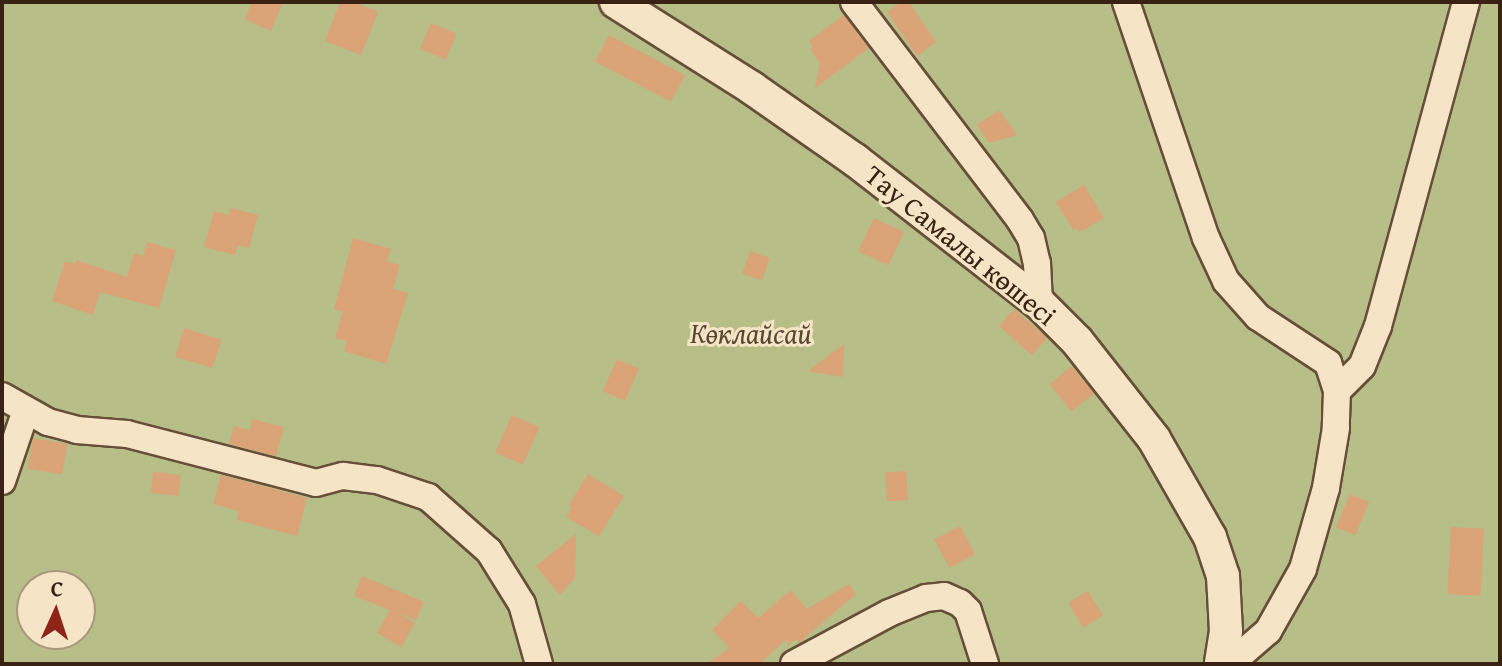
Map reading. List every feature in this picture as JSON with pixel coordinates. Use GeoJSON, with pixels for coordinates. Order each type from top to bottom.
{"type":"FeatureCollection","features":[{"type":"Feature","properties":{"kind":"street","name":"Тау Самалы көшесі"},"geometry":{"type":"LineString","coordinates":[[616,2],[752,88],[855,160],[1039,303],[1077,341],[1154,439],[1210,537],[1223,576],[1226,631],[1221,664]]}},
{"type":"Feature","properties":{"kind":"street"},"geometry":{"type":"LineString","coordinates":[[854,2],[1020,220],[1031,238],[1037,263],[1039,303]]}},
{"type":"Feature","properties":{"kind":"street"},"geometry":{"type":"LineString","coordinates":[[1126,2],[1206,238],[1226,281],[1258,317],[1328,363],[1337,391],[1336,428],[1326,488],[1303,569],[1268,631],[1230,664]]}},
{"type":"Feature","properties":{"kind":"street"},"geometry":{"type":"LineString","coordinates":[[1337,391],[1362,366],[1378,326],[1466,2]]}},
{"type":"Feature","properties":{"kind":"street"},"geometry":{"type":"LineString","coordinates":[[2,396],[48,422],[77,430],[127,434],[316,483],[343,476],[366,478],[428,497],[489,551],[522,604],[539,664]]}},
{"type":"Feature","properties":{"kind":"street"},"geometry":{"type":"LineString","coordinates":[[2,481],[26,410]]}},
{"type":"Feature","properties":{"kind":"street"},"geometry":{"type":"LineString","coordinates":[[794,664],[889,613],[926,598],[944,596],[960,603],[968,611],[985,664]]}},
{"type":"Feature","properties":{"kind":"green space","name":"Көклайсай"},"geometry":{"type":"Polygon","coordinates":[[[2,2],[1500,2],[1500,664],[2,664],[2,2]]]}},
{"type":"Feature","properties":{"kind":"building"},"geometry":{"type":"Polygon","coordinates":[[[252,2],[283,2],[271,31],[245,19],[252,2]]]}},
{"type":"Feature","properties":{"kind":"building"},"geometry":{"type":"Polygon","coordinates":[[[340,2],[354,2],[378,12],[361,55],[325,41],[340,2]]]}},
{"type":"Feature","properties":{"kind":"building"},"geometry":{"type":"Polygon","coordinates":[[[902,2],[909,2],[936,42],[917,56],[887,12],[902,2]]]}},
{"type":"Feature","properties":{"kind":"building"},"geometry":{"type":"Polygon","coordinates":[[[844,15],[869,48],[815,88],[820,63],[810,49],[813,47],[809,41],[844,15]]]}},
{"type":"Feature","properties":{"kind":"building"},"geometry":{"type":"Polygon","coordinates":[[[431,23],[457,34],[446,60],[420,49],[431,23]]]}},
{"type":"Feature","properties":{"kind":"building"},"geometry":{"type":"Polygon","coordinates":[[[609,35],[685,75],[671,102],[595,61],[609,35]]]}},
{"type":"Feature","properties":{"kind":"building"},"geometry":{"type":"Polygon","coordinates":[[[999,110],[1017,135],[989,143],[977,125],[999,110]]]}},
{"type":"Feature","properties":{"kind":"building"},"geometry":{"type":"Polygon","coordinates":[[[1084,185],[1104,218],[1080,232],[1077,228],[1073,229],[1056,202],[1084,185]]]}},
{"type":"Feature","properties":{"kind":"building"},"geometry":{"type":"Polygon","coordinates":[[[231,208],[258,215],[249,248],[238,245],[235,255],[204,247],[214,211],[229,215],[231,208]]]}},
{"type":"Feature","properties":{"kind":"building"},"geometry":{"type":"Polygon","coordinates":[[[874,218],[904,232],[888,265],[858,252],[874,218]]]}},
{"type":"Feature","properties":{"kind":"building"},"geometry":{"type":"Polygon","coordinates":[[[353,238],[391,249],[387,261],[400,265],[393,289],[408,293],[386,364],[344,351],[347,341],[335,338],[343,312],[334,309],[353,238]]]}},
{"type":"Feature","properties":{"kind":"building"},"geometry":{"type":"Polygon","coordinates":[[[147,242],[176,250],[159,308],[100,292],[93,315],[52,301],[65,261],[75,264],[77,260],[127,277],[134,253],[143,256],[147,242]]]}},
{"type":"Feature","properties":{"kind":"building"},"geometry":{"type":"Polygon","coordinates":[[[750,251],[770,258],[762,281],[742,274],[750,251]]]}},
{"type":"Feature","properties":{"kind":"building"},"geometry":{"type":"Polygon","coordinates":[[[1014,309],[1047,338],[1032,355],[999,326],[1014,309]]]}},
{"type":"Feature","properties":{"kind":"building"},"geometry":{"type":"Polygon","coordinates":[[[184,328],[221,339],[213,368],[175,357],[184,328]]]}},
{"type":"Feature","properties":{"kind":"building"},"geometry":{"type":"Polygon","coordinates":[[[844,344],[843,377],[808,371],[844,344]]]}},
{"type":"Feature","properties":{"kind":"building"},"geometry":{"type":"Polygon","coordinates":[[[617,359],[639,369],[625,401],[603,391],[617,359]]]}},
{"type":"Feature","properties":{"kind":"building"},"geometry":{"type":"Polygon","coordinates":[[[1072,366],[1094,393],[1071,411],[1049,384],[1072,366]]]}},
{"type":"Feature","properties":{"kind":"building"},"geometry":{"type":"Polygon","coordinates":[[[512,415],[539,427],[523,465],[495,452],[512,415]]]}},
{"type":"Feature","properties":{"kind":"building"},"geometry":{"type":"Polygon","coordinates":[[[252,419],[284,427],[276,456],[229,444],[234,426],[250,430],[252,419]]]}},
{"type":"Feature","properties":{"kind":"building"},"geometry":{"type":"Polygon","coordinates":[[[33,438],[67,444],[62,475],[28,469],[33,438]]]}},
{"type":"Feature","properties":{"kind":"building"},"geometry":{"type":"Polygon","coordinates":[[[906,471],[908,500],[887,501],[885,472],[906,471]]]}},
{"type":"Feature","properties":{"kind":"building"},"geometry":{"type":"Polygon","coordinates":[[[153,472],[181,475],[179,496],[151,493],[153,472]]]}},
{"type":"Feature","properties":{"kind":"building"},"geometry":{"type":"Polygon","coordinates":[[[588,474],[624,496],[599,536],[566,517],[572,507],[569,505],[588,474]]]}},
{"type":"Feature","properties":{"kind":"building"},"geometry":{"type":"Polygon","coordinates":[[[221,475],[307,498],[297,536],[237,520],[239,511],[213,504],[221,475]]]}},
{"type":"Feature","properties":{"kind":"building"},"geometry":{"type":"Polygon","coordinates":[[[1350,494],[1369,502],[1355,535],[1336,527],[1350,494]]]}},
{"type":"Feature","properties":{"kind":"building"},"geometry":{"type":"Polygon","coordinates":[[[960,526],[975,554],[949,568],[934,540],[960,526]]]}},
{"type":"Feature","properties":{"kind":"building"},"geometry":{"type":"Polygon","coordinates":[[[1451,527],[1484,529],[1480,596],[1447,594],[1451,527]]]}},
{"type":"Feature","properties":{"kind":"building"},"geometry":{"type":"Polygon","coordinates":[[[576,534],[575,578],[560,595],[536,566],[576,534]]]}},
{"type":"Feature","properties":{"kind":"building"},"geometry":{"type":"Polygon","coordinates":[[[362,576],[424,602],[416,620],[399,613],[415,623],[401,647],[377,633],[390,610],[354,596],[362,576]]]}},
{"type":"Feature","properties":{"kind":"building"},"geometry":{"type":"Polygon","coordinates":[[[849,584],[856,594],[799,643],[796,639],[789,645],[785,640],[760,664],[706,664],[730,648],[712,630],[741,601],[758,618],[791,590],[807,609],[849,584]]]}},
{"type":"Feature","properties":{"kind":"building"},"geometry":{"type":"Polygon","coordinates":[[[1088,591],[1103,616],[1083,628],[1068,603],[1088,591]]]}}]}
